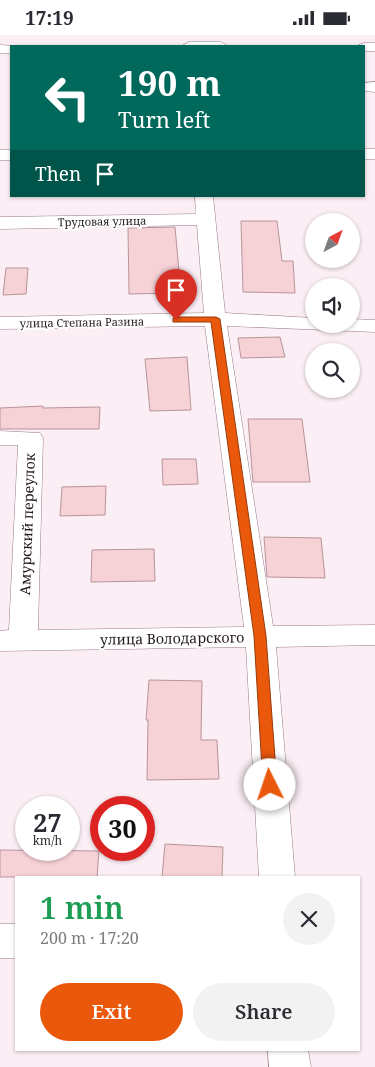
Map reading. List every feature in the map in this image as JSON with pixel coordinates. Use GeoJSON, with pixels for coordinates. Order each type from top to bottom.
{"type":"FeatureCollection","features":[{"type":"Feature","properties":{"kind":"street","name":"Трудовая улица"},"geometry":{"type":"LineString","coordinates":[[0,223],[204,208]]}},
{"type":"Feature","properties":{"kind":"street"},"geometry":{"type":"LineString","coordinates":[[204,208],[216,319],[260,636],[276,876]]}},
{"type":"Feature","properties":{"kind":"street","name":"улица Степана Разина"},"geometry":{"type":"LineString","coordinates":[[0,323],[216,319],[305,323]]}},
{"type":"Feature","properties":{"kind":"street"},"geometry":{"type":"LineString","coordinates":[[360,325],[375,326]]}},
{"type":"Feature","properties":{"kind":"street","name":"Амурский переулок"},"geometry":{"type":"LineString","coordinates":[[0,438],[31,438],[11,641]]}},
{"type":"Feature","properties":{"kind":"street","name":"улица Володарского"},"geometry":{"type":"LineString","coordinates":[[11,641],[375,635]]}},
{"type":"Feature","properties":{"kind":"street"},"geometry":{"type":"LineString","coordinates":[[0,941],[15,941]]}},
{"type":"Feature","properties":{"kind":"street"},"geometry":{"type":"LineString","coordinates":[[288,1051],[290,1067]]}},
{"type":"Feature","properties":{"kind":"building"},"geometry":{"type":"Polygon","coordinates":[[[241,221],[277,221],[282,261],[293,261],[295,293],[243,292],[241,221]]]}},
{"type":"Feature","properties":{"kind":"building"},"geometry":{"type":"Polygon","coordinates":[[[175,227],[181,293],[129,294],[128,228],[175,227]]]}},
{"type":"Feature","properties":{"kind":"building"},"geometry":{"type":"Polygon","coordinates":[[[6,268],[28,268],[26,294],[3,295],[6,268]]]}},
{"type":"Feature","properties":{"kind":"building"},"geometry":{"type":"Polygon","coordinates":[[[280,337],[285,357],[241,358],[238,338],[280,337]]]}},
{"type":"Feature","properties":{"kind":"building"},"geometry":{"type":"Polygon","coordinates":[[[187,357],[191,410],[150,411],[145,359],[187,357]]]}},
{"type":"Feature","properties":{"kind":"building"},"geometry":{"type":"Polygon","coordinates":[[[43,406],[43,408],[100,407],[99,429],[0,429],[0,408],[43,406]]]}},
{"type":"Feature","properties":{"kind":"building"},"geometry":{"type":"Polygon","coordinates":[[[248,419],[302,419],[310,482],[253,482],[248,419]]]}},
{"type":"Feature","properties":{"kind":"building"},"geometry":{"type":"Polygon","coordinates":[[[162,459],[196,459],[198,484],[163,485],[162,459]]]}},
{"type":"Feature","properties":{"kind":"building"},"geometry":{"type":"Polygon","coordinates":[[[106,486],[105,515],[60,516],[62,487],[106,486]]]}},
{"type":"Feature","properties":{"kind":"building"},"geometry":{"type":"Polygon","coordinates":[[[264,537],[321,538],[325,578],[267,577],[264,537]]]}},
{"type":"Feature","properties":{"kind":"building"},"geometry":{"type":"Polygon","coordinates":[[[154,549],[155,581],[91,582],[92,550],[154,549]]]}},
{"type":"Feature","properties":{"kind":"building"},"geometry":{"type":"Polygon","coordinates":[[[149,680],[202,681],[201,740],[217,740],[219,779],[147,780],[148,720],[146,720],[149,680]]]}},
{"type":"Feature","properties":{"kind":"building"},"geometry":{"type":"Polygon","coordinates":[[[165,844],[223,847],[222,876],[162,876],[165,844]]]}},
{"type":"Feature","properties":{"kind":"building"},"geometry":{"type":"Polygon","coordinates":[[[0,850],[15,850],[15,861],[80,861],[80,851],[90,851],[90,861],[98,861],[97,876],[0,877],[0,850]]]}},
{"type":"Feature","properties":{"kind":"route"},"geometry":{"type":"LineString","coordinates":[[176,320],[216,319],[260,636],[270,785]]}}]}
